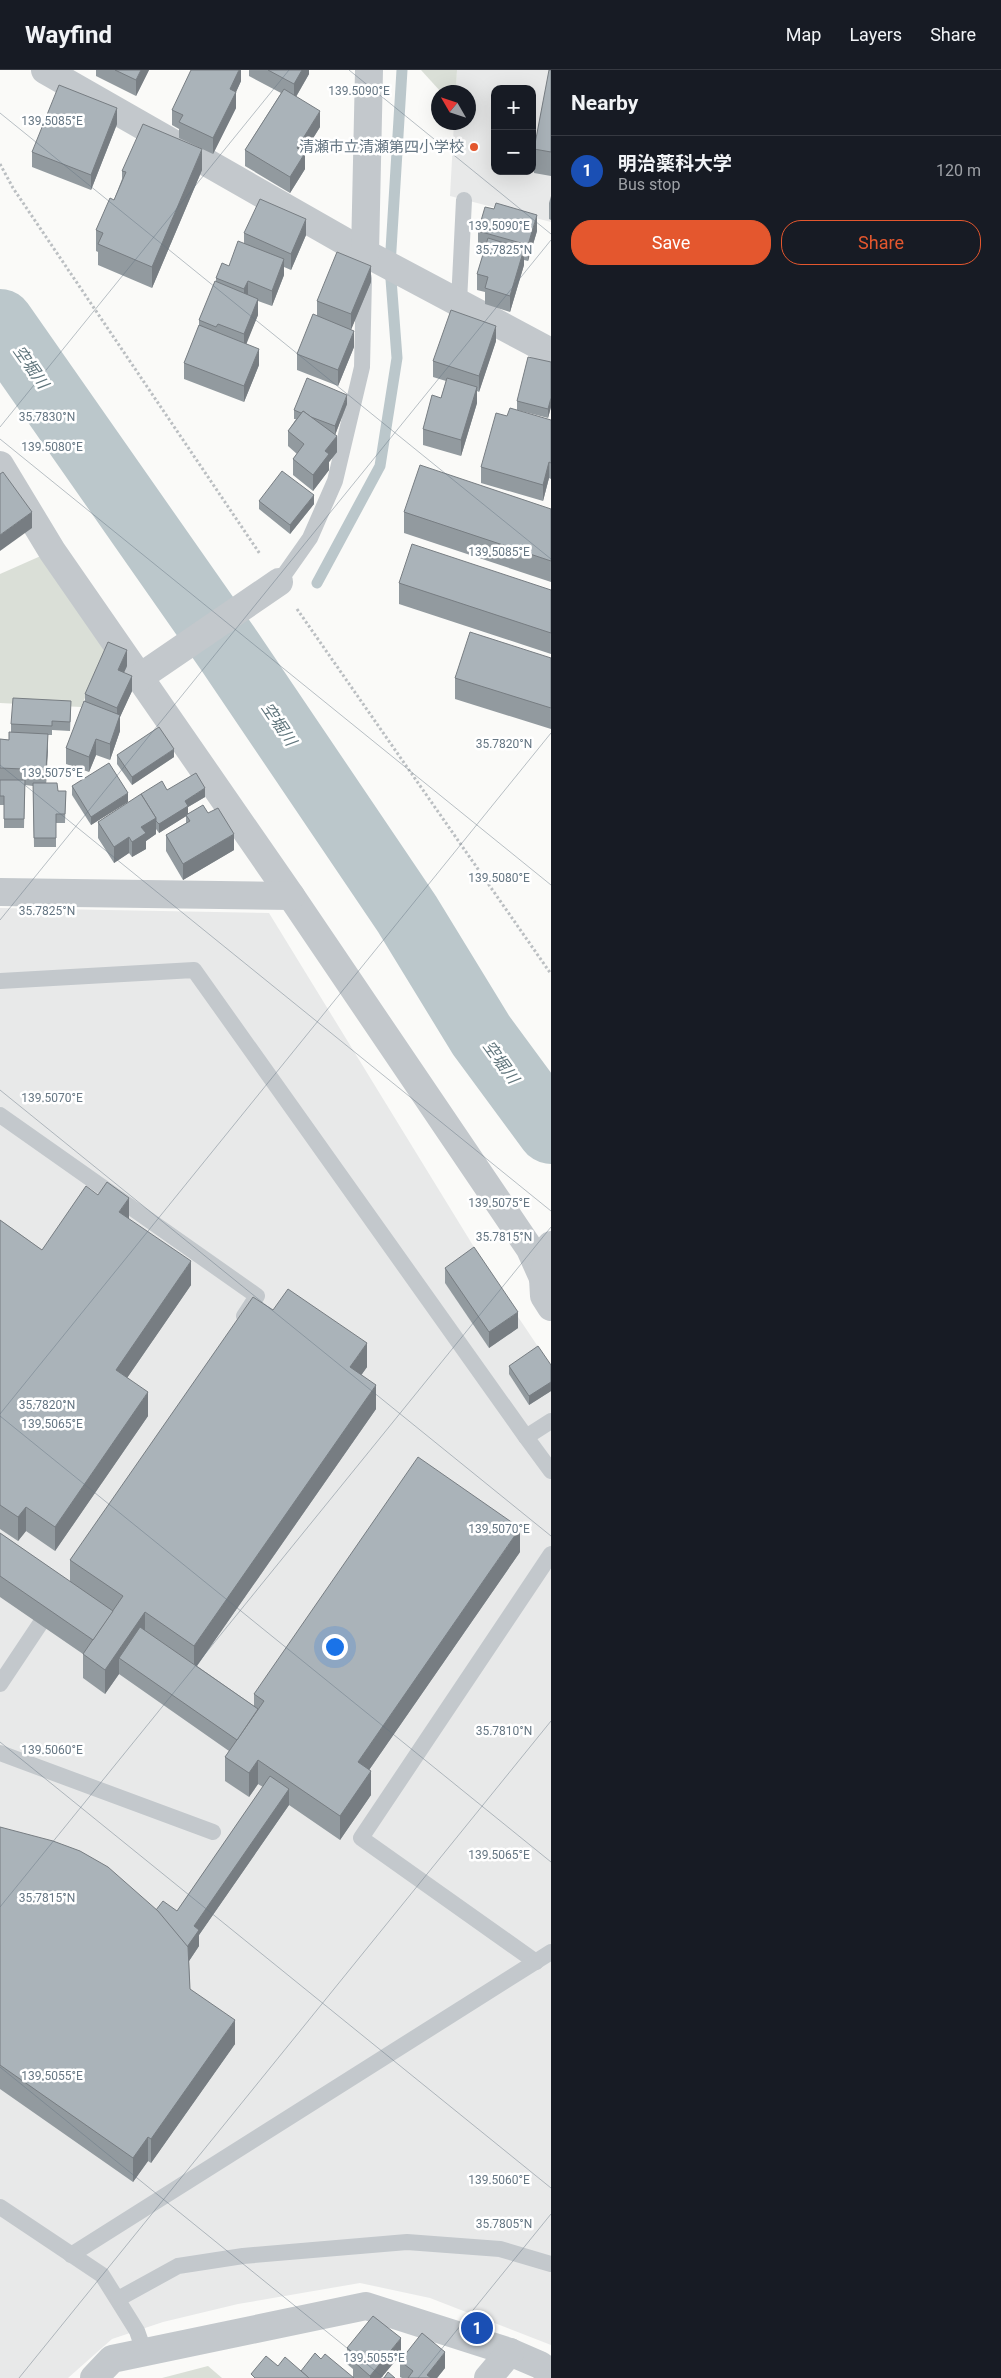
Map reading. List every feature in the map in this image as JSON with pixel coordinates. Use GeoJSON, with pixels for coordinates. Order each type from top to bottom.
{"type":"FeatureCollection","features":[{"type":"Feature","properties":{"kind":"street"},"geometry":{"type":"LineString","coordinates":[[45,70],[370,256],[551,352]]}},
{"type":"Feature","properties":{"kind":"street"},"geometry":{"type":"LineString","coordinates":[[369,70],[370,256]]}},
{"type":"Feature","properties":{"kind":"street"},"geometry":{"type":"LineString","coordinates":[[0,465],[52,551],[143,675],[530,1249],[543,1278]]}},
{"type":"Feature","properties":{"kind":"street"},"geometry":{"type":"LineString","coordinates":[[143,675],[279,582]]}},
{"type":"Feature","properties":{"kind":"street"},"geometry":{"type":"LineString","coordinates":[[0,892],[291,896]]}},
{"type":"Feature","properties":{"kind":"street"},"geometry":{"type":"LineString","coordinates":[[550,1247],[543,1278],[544,1296],[551,1307]]}},
{"type":"Feature","properties":{"kind":"street"},"geometry":{"type":"LineString","coordinates":[[94,2378],[112,2359],[366,2306],[510,2352],[540,2365],[551,2373]]}},
{"type":"Feature","properties":{"kind":"street"},"geometry":{"type":"LineString","coordinates":[[488,2378],[510,2352]]}},
{"type":"Feature","properties":{"kind":"lane"},"geometry":{"type":"LineString","coordinates":[[459,302],[464,200]]}},
{"type":"Feature","properties":{"kind":"lane"},"geometry":{"type":"LineString","coordinates":[[279,582],[310,538],[335,481],[362,367],[370,256]]}},
{"type":"Feature","properties":{"kind":"lane"},"geometry":{"type":"LineString","coordinates":[[0,981],[194,970],[551,1471]]}},
{"type":"Feature","properties":{"kind":"lane"},"geometry":{"type":"LineString","coordinates":[[0,1115],[257,1296],[235,1329]]}},
{"type":"Feature","properties":{"kind":"lane"},"geometry":{"type":"LineString","coordinates":[[526,1437],[551,1421]]}},
{"type":"Feature","properties":{"kind":"lane"},"geometry":{"type":"LineString","coordinates":[[536,1962],[361,1838],[551,1554]]}},
{"type":"Feature","properties":{"kind":"lane"},"geometry":{"type":"LineString","coordinates":[[0,1684],[40,1624]]}},
{"type":"Feature","properties":{"kind":"lane"},"geometry":{"type":"LineString","coordinates":[[0,1753],[213,1832]]}},
{"type":"Feature","properties":{"kind":"lane"},"geometry":{"type":"LineString","coordinates":[[71,2255],[551,1952]]}},
{"type":"Feature","properties":{"kind":"lane"},"geometry":{"type":"LineString","coordinates":[[0,2207],[102,2275],[137,2331],[144,2351]]}},
{"type":"Feature","properties":{"kind":"lane"},"geometry":{"type":"LineString","coordinates":[[118,2299],[178,2266],[243,2256],[407,2242],[500,2249],[551,2264]]}},
{"type":"Feature","properties":{"kind":"shaded area"},"geometry":{"type":"Polygon","coordinates":[[[421,70],[457,70],[456,85],[435,85],[421,70]]]}},
{"type":"Feature","properties":{"kind":"shaded area","name":"清瀬市立清瀬第四小学校"},"geometry":{"type":"Polygon","coordinates":[[[457,70],[551,70],[551,222],[450,196],[454,130],[476,130],[476,85],[456,85],[457,70]]]}},
{"type":"Feature","properties":{"kind":"shaded area"},"geometry":{"type":"Polygon","coordinates":[[[52,551],[107,648],[81,707],[0,703],[0,574],[52,551]]]}},
{"type":"Feature","properties":{"kind":"shaded area"},"geometry":{"type":"Polygon","coordinates":[[[0,908],[269,913],[504,1296],[551,1366],[551,2345],[430,2298],[360,2283],[238,2304],[163,2322],[112,2339],[68,2378],[0,2378],[0,908]]]}},
{"type":"Feature","properties":{"kind":"shaded area"},"geometry":{"type":"Polygon","coordinates":[[[208,2366],[222,2378],[162,2378],[208,2366]]]}},
{"type":"Feature","properties":{"kind":"building"},"geometry":{"type":"Polygon","coordinates":[[[115,70],[141,70],[136,80],[115,70]]]}},
{"type":"Feature","properties":{"kind":"building"},"geometry":{"type":"Polygon","coordinates":[[[191,70],[239,70],[230,89],[236,92],[213,138],[179,122],[183,115],[172,110],[191,70]]]}},
{"type":"Feature","properties":{"kind":"building"},"geometry":{"type":"Polygon","coordinates":[[[268,70],[302,70],[294,84],[268,70]]]}},
{"type":"Feature","properties":{"kind":"building"},"geometry":{"type":"Polygon","coordinates":[[[549,70],[551,70],[551,152],[536,149],[536,138],[549,70]]]}},
{"type":"Feature","properties":{"kind":"building"},"geometry":{"type":"Polygon","coordinates":[[[59,85],[117,108],[91,175],[32,152],[59,85]]]}},
{"type":"Feature","properties":{"kind":"building"},"geometry":{"type":"Polygon","coordinates":[[[284,89],[320,111],[297,148],[305,153],[290,177],[245,150],[284,89]]]}},
{"type":"Feature","properties":{"kind":"building"},"geometry":{"type":"Polygon","coordinates":[[[143,124],[202,149],[152,267],[98,244],[103,233],[96,230],[110,198],[114,200],[126,172],[122,171],[143,124]]]}},
{"type":"Feature","properties":{"kind":"building"},"geometry":{"type":"Polygon","coordinates":[[[260,199],[306,219],[291,254],[244,233],[260,199]]]}},
{"type":"Feature","properties":{"kind":"building"},"geometry":{"type":"Polygon","coordinates":[[[496,203],[537,215],[528,245],[478,231],[485,207],[494,209],[496,203]]]}},
{"type":"Feature","properties":{"kind":"building"},"geometry":{"type":"Polygon","coordinates":[[[488,238],[524,249],[510,296],[485,288],[488,277],[477,274],[488,238]]]}},
{"type":"Feature","properties":{"kind":"building"},"geometry":{"type":"Polygon","coordinates":[[[238,241],[284,259],[272,291],[248,281],[244,289],[216,278],[222,263],[229,266],[238,241]]]}},
{"type":"Feature","properties":{"kind":"building"},"geometry":{"type":"Polygon","coordinates":[[[337,252],[371,266],[351,314],[317,301],[337,252]]]}},
{"type":"Feature","properties":{"kind":"building"},"geometry":{"type":"Polygon","coordinates":[[[215,281],[258,299],[244,334],[218,324],[216,327],[199,320],[215,281]]]}},
{"type":"Feature","properties":{"kind":"building"},"geometry":{"type":"Polygon","coordinates":[[[451,310],[496,326],[479,376],[433,361],[451,310]]]}},
{"type":"Feature","properties":{"kind":"building"},"geometry":{"type":"Polygon","coordinates":[[[313,314],[354,331],[338,370],[297,354],[313,314]]]}},
{"type":"Feature","properties":{"kind":"building"},"geometry":{"type":"Polygon","coordinates":[[[199,325],[259,349],[244,386],[184,363],[199,325]]]}},
{"type":"Feature","properties":{"kind":"building"},"geometry":{"type":"Polygon","coordinates":[[[528,357],[551,362],[551,398],[548,409],[517,401],[528,357]]]}},
{"type":"Feature","properties":{"kind":"building"},"geometry":{"type":"Polygon","coordinates":[[[307,378],[347,395],[335,426],[311,417],[303,411],[301,413],[294,410],[307,378]]]}},
{"type":"Feature","properties":{"kind":"building"},"geometry":{"type":"Polygon","coordinates":[[[447,378],[477,387],[461,440],[423,429],[432,395],[441,398],[447,378]]]}},
{"type":"Feature","properties":{"kind":"building"},"geometry":{"type":"Polygon","coordinates":[[[510,408],[551,420],[551,463],[549,462],[543,485],[481,467],[496,413],[507,416],[510,408]]]}},
{"type":"Feature","properties":{"kind":"building"},"geometry":{"type":"Polygon","coordinates":[[[303,411],[337,436],[325,451],[329,454],[313,475],[293,459],[304,444],[288,431],[303,411]]]}},
{"type":"Feature","properties":{"kind":"building"},"geometry":{"type":"Polygon","coordinates":[[[420,465],[551,509],[551,561],[404,512],[420,465]]]}},
{"type":"Feature","properties":{"kind":"building"},"geometry":{"type":"Polygon","coordinates":[[[282,471],[314,495],[290,525],[259,501],[282,471]]]}},
{"type":"Feature","properties":{"kind":"building"},"geometry":{"type":"Polygon","coordinates":[[[3,472],[32,512],[0,535],[0,474],[3,472]]]}},
{"type":"Feature","properties":{"kind":"building"},"geometry":{"type":"Polygon","coordinates":[[[412,544],[551,590],[551,633],[399,583],[412,544]]]}},
{"type":"Feature","properties":{"kind":"building"},"geometry":{"type":"Polygon","coordinates":[[[470,632],[551,658],[551,708],[455,678],[470,632]]]}},
{"type":"Feature","properties":{"kind":"building"},"geometry":{"type":"Polygon","coordinates":[[[108,642],[127,650],[118,670],[132,676],[117,708],[85,694],[108,642]]]}},
{"type":"Feature","properties":{"kind":"building"},"geometry":{"type":"Polygon","coordinates":[[[13,698],[71,701],[70,722],[52,721],[52,726],[11,724],[13,698]]]}},
{"type":"Feature","properties":{"kind":"building"},"geometry":{"type":"Polygon","coordinates":[[[84,701],[120,715],[110,744],[96,739],[89,757],[66,748],[84,701]]]}},
{"type":"Feature","properties":{"kind":"building"},"geometry":{"type":"Polygon","coordinates":[[[159,727],[174,749],[132,777],[117,755],[159,727]]]}},
{"type":"Feature","properties":{"kind":"building"},"geometry":{"type":"Polygon","coordinates":[[[9,732],[48,734],[46,770],[0,768],[0,739],[9,740],[9,732]]]}},
{"type":"Feature","properties":{"kind":"building"},"geometry":{"type":"Polygon","coordinates":[[[109,763],[128,793],[91,817],[72,786],[109,763]]]}},
{"type":"Feature","properties":{"kind":"building"},"geometry":{"type":"Polygon","coordinates":[[[196,773],[205,788],[185,801],[188,806],[159,824],[141,794],[162,781],[167,790],[196,773]]]}},
{"type":"Feature","properties":{"kind":"building"},"geometry":{"type":"Polygon","coordinates":[[[0,780],[25,780],[24,819],[4,819],[4,796],[0,796],[0,780]]]}},
{"type":"Feature","properties":{"kind":"building"},"geometry":{"type":"Polygon","coordinates":[[[33,783],[57,783],[58,791],[66,791],[65,814],[56,814],[56,838],[34,838],[33,783]]]}},
{"type":"Feature","properties":{"kind":"building"},"geometry":{"type":"Polygon","coordinates":[[[141,794],[156,818],[141,827],[146,833],[132,842],[129,837],[114,847],[98,822],[141,794]]]}},
{"type":"Feature","properties":{"kind":"building"},"geometry":{"type":"Polygon","coordinates":[[[203,805],[208,813],[218,808],[234,834],[183,864],[166,835],[190,821],[186,815],[203,805]]]}},
{"type":"Feature","properties":{"kind":"building"},"geometry":{"type":"Polygon","coordinates":[[[107,1182],[129,1198],[119,1212],[191,1261],[116,1370],[148,1392],[55,1527],[26,1507],[18,1517],[0,1505],[0,1220],[42,1250],[86,1186],[98,1195],[107,1182]]]}},
{"type":"Feature","properties":{"kind":"building"},"geometry":{"type":"Polygon","coordinates":[[[474,1247],[518,1312],[489,1332],[445,1268],[474,1247]]]}},
{"type":"Feature","properties":{"kind":"building"},"geometry":{"type":"Polygon","coordinates":[[[288,1289],[367,1343],[350,1367],[376,1385],[194,1646],[145,1612],[105,1670],[83,1654],[123,1596],[70,1560],[253,1297],[273,1310],[288,1289]]]}},
{"type":"Feature","properties":{"kind":"building"},"geometry":{"type":"Polygon","coordinates":[[[538,1346],[551,1365],[551,1382],[529,1396],[509,1366],[538,1346]]]}},
{"type":"Feature","properties":{"kind":"building"},"geometry":{"type":"Polygon","coordinates":[[[418,1457],[520,1528],[358,1762],[371,1771],[340,1816],[258,1760],[249,1773],[225,1757],[264,1701],[254,1694],[418,1457]]]}},
{"type":"Feature","properties":{"kind":"building"},"geometry":{"type":"Polygon","coordinates":[[[0,1533],[113,1611],[93,1640],[0,1576],[0,1533]]]}},
{"type":"Feature","properties":{"kind":"building"},"geometry":{"type":"Polygon","coordinates":[[[140,1627],[258,1709],[237,1740],[119,1658],[140,1627]]]}},
{"type":"Feature","properties":{"kind":"building"},"geometry":{"type":"Polygon","coordinates":[[[270,1776],[289,1789],[194,1926],[199,1930],[187,1947],[156,1910],[163,1901],[177,1911],[270,1776]]]}},
{"type":"Feature","properties":{"kind":"building"},"geometry":{"type":"Polygon","coordinates":[[[0,1827],[53,1841],[80,1851],[108,1867],[158,1911],[188,1947],[190,1989],[235,2020],[151,2139],[148,2137],[133,2158],[0,2065],[0,1827]]]}},
{"type":"Feature","properties":{"kind":"building"},"geometry":{"type":"Polygon","coordinates":[[[373,2316],[401,2338],[370,2376],[353,2361],[357,2356],[347,2348],[373,2316]]]}},
{"type":"Feature","properties":{"kind":"building"},"geometry":{"type":"Polygon","coordinates":[[[422,2333],[445,2352],[427,2375],[431,2378],[408,2378],[413,2371],[400,2361],[422,2333]]]}},
{"type":"Feature","properties":{"kind":"building"},"geometry":{"type":"Polygon","coordinates":[[[315,2353],[321,2359],[325,2354],[354,2378],[309,2378],[301,2371],[315,2353]]]}},
{"type":"Feature","properties":{"kind":"building"},"geometry":{"type":"Polygon","coordinates":[[[266,2356],[278,2366],[285,2357],[309,2378],[255,2378],[251,2374],[266,2356]]]}},
{"type":"Feature","properties":{"kind":"building"},"geometry":{"type":"Polygon","coordinates":[[[388,2372],[395,2378],[384,2378],[388,2372]]]}},
{"type":"Feature","properties":{"kind":"waterway"},"geometry":{"type":"LineString","coordinates":[[317,583],[380,466],[397,358],[390,266],[402,70]]}},
{"type":"Feature","properties":{"kind":"waterway","name":"空堀川"},"geometry":{"type":"LineString","coordinates":[[0,323],[230,652],[407,914],[481,1035],[551,1130]]}},
{"type":"Feature","properties":{"kind":"place","name":"清瀬市立清瀬第四小学校"},"geometry":{"type":"Point","coordinates":[474,147]}},
{"type":"Feature","properties":{"kind":"place","name":"明治薬科大学"},"geometry":{"type":"Point","coordinates":[477,2328]}}]}
